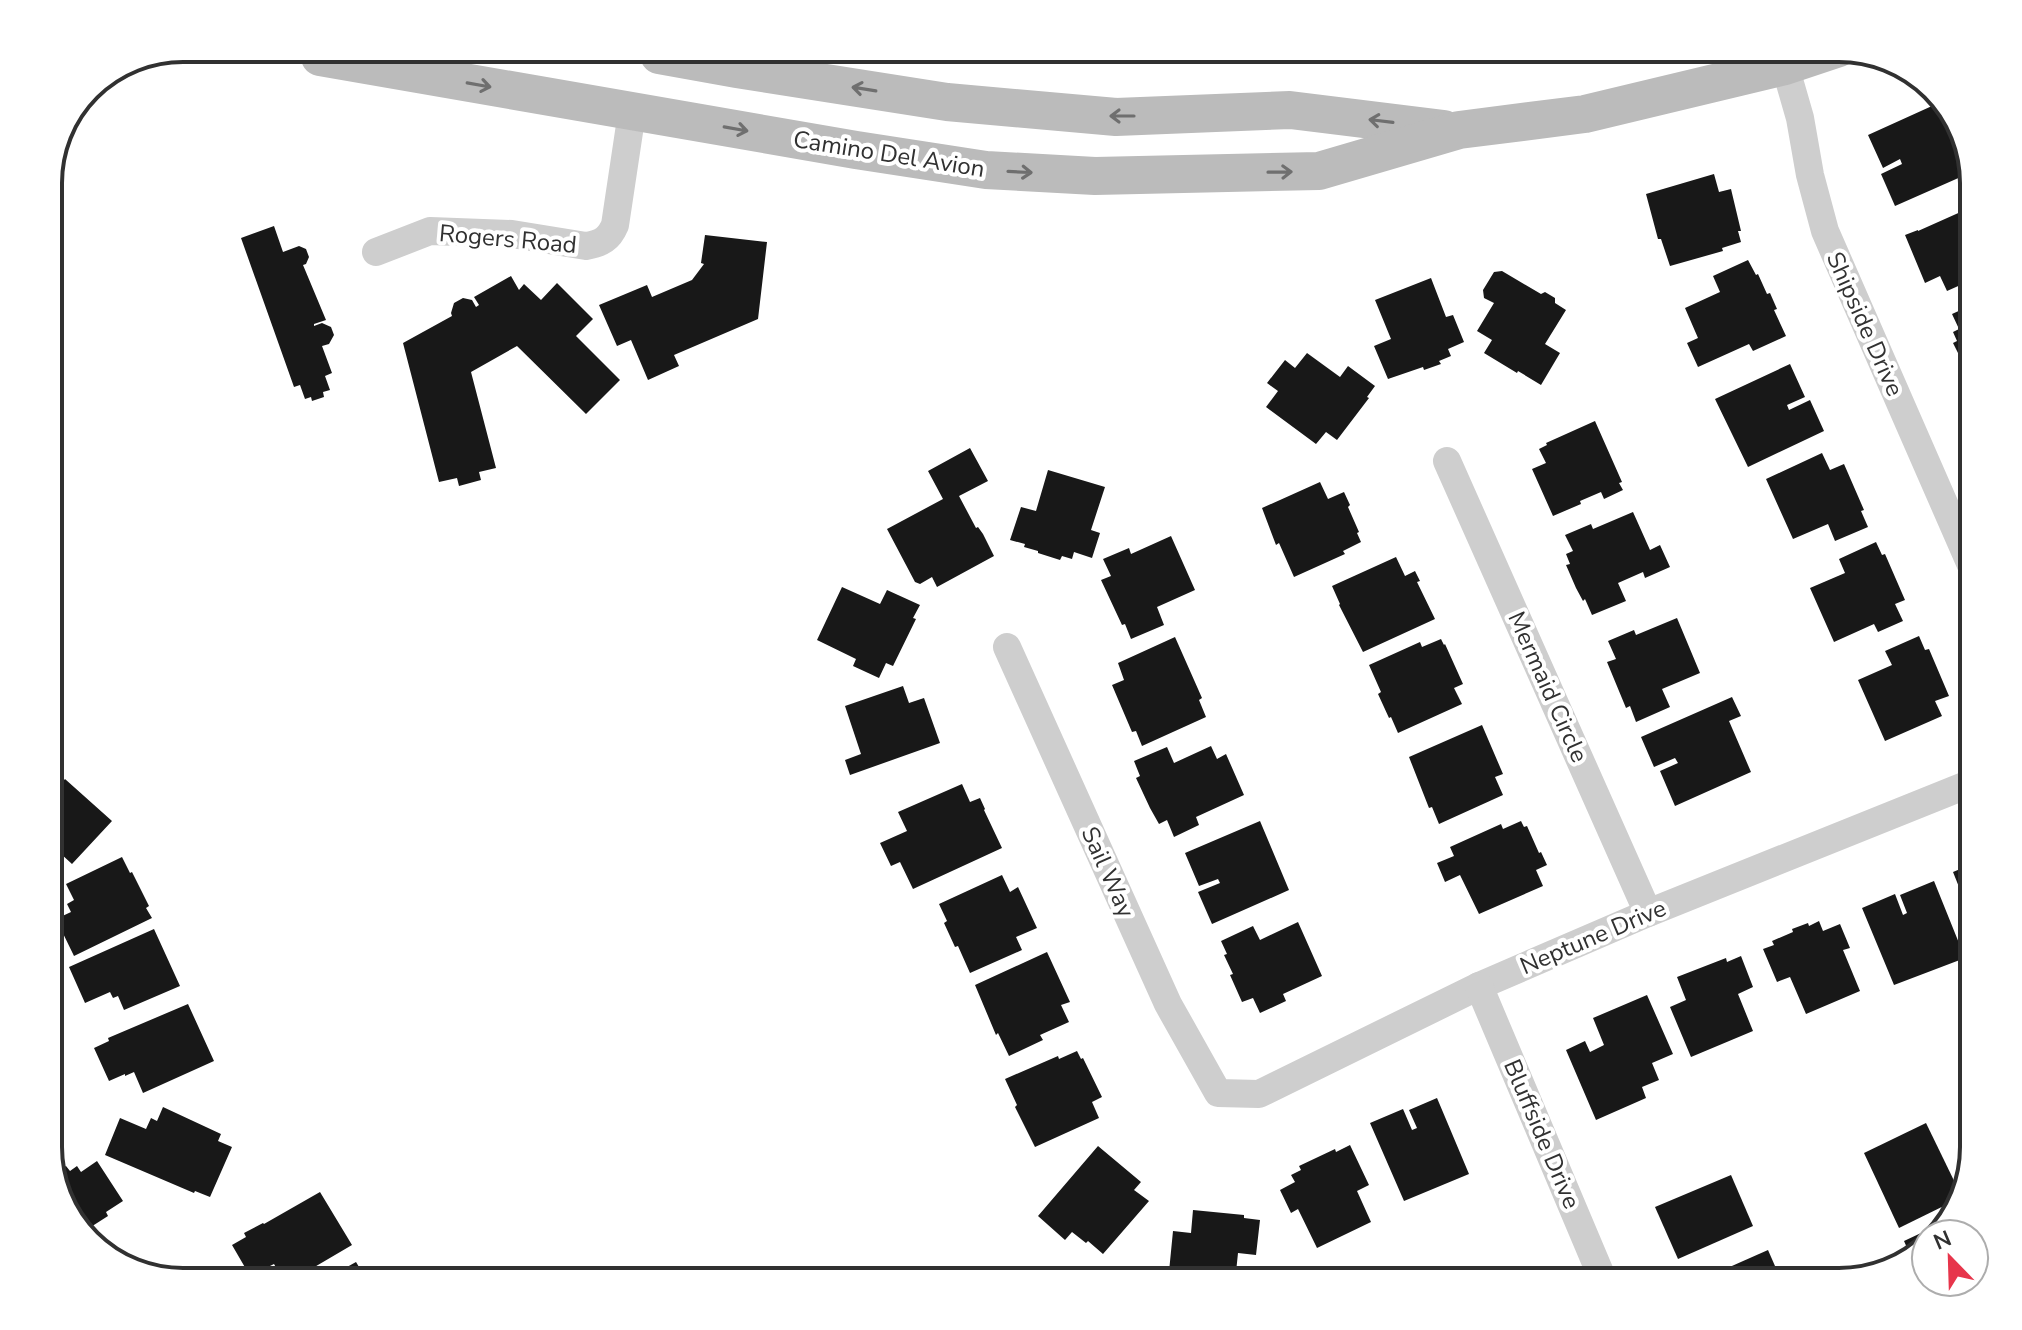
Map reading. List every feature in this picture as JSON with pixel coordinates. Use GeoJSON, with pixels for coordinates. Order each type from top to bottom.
{"type":"FeatureCollection","features":[{"type":"Feature","properties":{"kind":"main road","name":"Camino Del Avion"},"geometry":{"type":"LineString","coordinates":[[348,62],[971,168],[1095,176],[1319,171],[1459,130],[1585,114],[1797,62]]}},
{"type":"Feature","properties":{"kind":"main road","name":"Camino Del Avion"},"geometry":{"type":"LineString","coordinates":[[698,62],[947,102],[1116,117],[1290,110],[1459,130]]}},
{"type":"Feature","properties":{"kind":"street","name":"Shipside Drive"},"geometry":{"type":"LineString","coordinates":[[1785,66],[1825,231],[1960,540]]}},
{"type":"Feature","properties":{"kind":"street","name":"Rogers Road"},"geometry":{"type":"LineString","coordinates":[[376,252],[430,231],[512,234],[586,246],[599,244],[610,237],[615,225],[632,112]]}},
{"type":"Feature","properties":{"kind":"street","name":"Mermaid Circle"},"geometry":{"type":"LineString","coordinates":[[1447,461],[1648,913]]}},
{"type":"Feature","properties":{"kind":"street","name":"Sail Way"},"geometry":{"type":"LineString","coordinates":[[1007,647],[1168,1004],[1218,1093]]}},
{"type":"Feature","properties":{"kind":"street","name":"Neptune Drive"},"geometry":{"type":"LineString","coordinates":[[1218,1093],[1259,1094],[1479,986],[1648,913],[1960,788]]}},
{"type":"Feature","properties":{"kind":"street","name":"Bluffside Drive"},"geometry":{"type":"LineString","coordinates":[[1479,986],[1598,1268]]}},
{"type":"Feature","properties":{"kind":"building"},"geometry":{"type":"Polygon","coordinates":[[[1932,106],[1948,129],[1956,151],[1960,177],[1895,206],[1881,174],[1902,164],[1900,159],[1883,168],[1868,135],[1932,106]]]}},
{"type":"Feature","properties":{"kind":"building"},"geometry":{"type":"Polygon","coordinates":[[[1714,174],[1719,192],[1731,189],[1741,242],[1722,248],[1723,251],[1670,266],[1661,239],[1658,239],[1646,194],[1714,174]]]}},
{"type":"Feature","properties":{"kind":"building"},"geometry":{"type":"Polygon","coordinates":[[[1960,212],[1960,285],[1947,291],[1940,276],[1925,283],[1905,235],[1960,212]]]}},
{"type":"Feature","properties":{"kind":"building"},"geometry":{"type":"Polygon","coordinates":[[[274,226],[283,252],[299,246],[306,249],[309,257],[303,265],[326,320],[314,326],[322,323],[331,327],[334,335],[329,344],[322,346],[332,373],[325,376],[330,390],[323,392],[324,397],[312,401],[311,397],[305,399],[300,385],[294,387],[241,238],[274,226]]]}},
{"type":"Feature","properties":{"kind":"building"},"geometry":{"type":"Polygon","coordinates":[[[705,235],[767,242],[758,319],[674,355],[679,366],[648,380],[631,340],[617,346],[599,305],[647,285],[652,297],[692,280],[704,264],[701,263],[705,235]]]}},
{"type":"Feature","properties":{"kind":"building"},"geometry":{"type":"Polygon","coordinates":[[[1748,260],[1767,294],[1770,293],[1786,336],[1753,351],[1749,344],[1698,367],[1687,343],[1698,338],[1685,308],[1720,292],[1713,276],[1748,260]]]}},
{"type":"Feature","properties":{"kind":"building"},"geometry":{"type":"Polygon","coordinates":[[[1502,271],[1541,294],[1545,292],[1555,298],[1555,303],[1566,310],[1545,344],[1560,353],[1541,385],[1484,353],[1492,340],[1477,331],[1494,303],[1484,298],[1483,290],[1494,272],[1502,271]]]}},
{"type":"Feature","properties":{"kind":"building"},"geometry":{"type":"Polygon","coordinates":[[[511,276],[519,290],[524,284],[541,300],[557,283],[593,319],[576,336],[620,380],[586,414],[517,346],[471,372],[496,468],[479,472],[481,480],[459,486],[457,478],[439,482],[403,343],[452,316],[454,303],[463,298],[472,300],[476,307],[479,305],[474,297],[511,276]]]}},
{"type":"Feature","properties":{"kind":"building"},"geometry":{"type":"Polygon","coordinates":[[[1431,278],[1446,317],[1453,315],[1464,342],[1448,349],[1451,356],[1439,361],[1441,364],[1388,379],[1374,346],[1391,339],[1375,300],[1431,278]]]}},
{"type":"Feature","properties":{"kind":"building"},"geometry":{"type":"Polygon","coordinates":[[[1960,310],[1960,357],[1953,343],[1957,341],[1953,332],[1959,329],[1952,314],[1960,310]]]}},
{"type":"Feature","properties":{"kind":"building"},"geometry":{"type":"Polygon","coordinates":[[[1307,353],[1340,377],[1348,366],[1375,386],[1337,440],[1326,432],[1316,444],[1266,407],[1278,391],[1267,383],[1285,360],[1295,368],[1307,353]]]}},
{"type":"Feature","properties":{"kind":"building"},"geometry":{"type":"Polygon","coordinates":[[[1790,364],[1805,397],[1787,405],[1789,410],[1810,400],[1824,431],[1748,467],[1715,399],[1790,364]]]}},
{"type":"Feature","properties":{"kind":"building"},"geometry":{"type":"Polygon","coordinates":[[[1595,421],[1623,490],[1604,499],[1601,492],[1553,516],[1532,469],[1546,463],[1539,449],[1595,421]]]}},
{"type":"Feature","properties":{"kind":"building"},"geometry":{"type":"Polygon","coordinates":[[[970,448],[988,481],[959,496],[994,556],[937,587],[932,577],[920,584],[915,582],[887,529],[943,499],[928,471],[970,448]]]}},
{"type":"Feature","properties":{"kind":"building"},"geometry":{"type":"Polygon","coordinates":[[[1822,453],[1830,470],[1844,464],[1868,527],[1835,541],[1828,524],[1793,539],[1766,479],[1822,453]]]}},
{"type":"Feature","properties":{"kind":"building"},"geometry":{"type":"Polygon","coordinates":[[[1048,470],[1105,487],[1091,530],[1100,533],[1092,558],[1074,552],[1072,559],[1062,556],[1060,560],[1010,540],[1021,507],[1036,511],[1048,470]]]}},
{"type":"Feature","properties":{"kind":"building"},"geometry":{"type":"Polygon","coordinates":[[[1320,482],[1328,499],[1344,492],[1361,542],[1343,551],[1345,554],[1294,577],[1279,543],[1276,545],[1262,508],[1320,482]]]}},
{"type":"Feature","properties":{"kind":"building"},"geometry":{"type":"Polygon","coordinates":[[[1633,512],[1650,550],[1660,545],[1670,567],[1645,578],[1643,572],[1618,583],[1626,601],[1592,615],[1566,565],[1570,564],[1566,554],[1573,551],[1565,535],[1591,524],[1593,529],[1633,512]]]}},
{"type":"Feature","properties":{"kind":"building"},"geometry":{"type":"Polygon","coordinates":[[[1171,536],[1195,590],[1157,607],[1164,625],[1131,639],[1101,580],[1111,576],[1103,559],[1129,548],[1131,554],[1171,536]]]}},
{"type":"Feature","properties":{"kind":"building"},"geometry":{"type":"Polygon","coordinates":[[[1876,542],[1882,555],[1885,554],[1905,600],[1895,604],[1903,621],[1878,632],[1874,624],[1834,642],[1810,588],[1845,573],[1839,559],[1876,542]]]}},
{"type":"Feature","properties":{"kind":"building"},"geometry":{"type":"Polygon","coordinates":[[[1396,557],[1405,576],[1415,571],[1435,619],[1363,652],[1332,586],[1396,557]]]}},
{"type":"Feature","properties":{"kind":"building"},"geometry":{"type":"Polygon","coordinates":[[[842,587],[880,604],[887,590],[920,605],[893,666],[886,663],[879,678],[853,666],[856,659],[817,640],[842,587]]]}},
{"type":"Feature","properties":{"kind":"building"},"geometry":{"type":"Polygon","coordinates":[[[1677,618],[1700,673],[1662,689],[1670,707],[1636,722],[1630,706],[1626,708],[1607,662],[1616,659],[1608,641],[1634,630],[1636,635],[1677,618]]]}},
{"type":"Feature","properties":{"kind":"building"},"geometry":{"type":"Polygon","coordinates":[[[1919,636],[1925,650],[1929,649],[1949,696],[1935,701],[1942,716],[1885,741],[1858,680],[1892,665],[1885,651],[1919,636]]]}},
{"type":"Feature","properties":{"kind":"building"},"geometry":{"type":"Polygon","coordinates":[[[1175,637],[1202,698],[1199,700],[1206,717],[1142,746],[1136,731],[1132,732],[1112,685],[1124,680],[1118,663],[1175,637]]]}},
{"type":"Feature","properties":{"kind":"building"},"geometry":{"type":"Polygon","coordinates":[[[1441,639],[1463,684],[1454,688],[1462,704],[1398,733],[1378,694],[1381,692],[1369,665],[1420,642],[1422,647],[1441,639]]]}},
{"type":"Feature","properties":{"kind":"building"},"geometry":{"type":"Polygon","coordinates":[[[903,686],[909,703],[924,698],[940,743],[850,775],[845,760],[861,754],[845,706],[903,686]]]}},
{"type":"Feature","properties":{"kind":"building"},"geometry":{"type":"Polygon","coordinates":[[[1732,697],[1741,716],[1729,721],[1751,772],[1675,806],[1660,771],[1678,763],[1675,758],[1654,767],[1641,737],[1732,697]]]}},
{"type":"Feature","properties":{"kind":"building"},"geometry":{"type":"Polygon","coordinates":[[[1482,725],[1503,774],[1495,777],[1503,795],[1439,824],[1432,807],[1429,808],[1409,757],[1482,725]]]}},
{"type":"Feature","properties":{"kind":"building"},"geometry":{"type":"Polygon","coordinates":[[[1211,746],[1217,759],[1226,754],[1244,795],[1196,817],[1199,825],[1174,837],[1167,820],[1159,824],[1150,808],[1136,778],[1140,776],[1134,761],[1167,747],[1174,763],[1211,746]]]}},
{"type":"Feature","properties":{"kind":"building"},"geometry":{"type":"Polygon","coordinates":[[[65,779],[112,821],[72,864],[62,855],[62,782],[65,779]]]}},
{"type":"Feature","properties":{"kind":"building"},"geometry":{"type":"Polygon","coordinates":[[[962,784],[970,802],[980,798],[1002,848],[913,889],[900,862],[891,866],[880,843],[907,831],[898,812],[962,784]]]}},
{"type":"Feature","properties":{"kind":"building"},"geometry":{"type":"Polygon","coordinates":[[[1260,821],[1289,890],[1212,924],[1198,892],[1220,883],[1218,879],[1199,886],[1185,853],[1260,821]]]}},
{"type":"Feature","properties":{"kind":"building"},"geometry":{"type":"Polygon","coordinates":[[[1521,821],[1524,827],[1527,826],[1547,865],[1536,870],[1543,886],[1479,914],[1460,875],[1445,882],[1437,863],[1454,856],[1450,847],[1501,824],[1503,829],[1521,821]]]}},
{"type":"Feature","properties":{"kind":"building"},"geometry":{"type":"Polygon","coordinates":[[[122,857],[149,906],[146,908],[152,918],[74,956],[62,931],[62,916],[71,912],[67,904],[74,900],[66,884],[122,857]]]}},
{"type":"Feature","properties":{"kind":"building"},"geometry":{"type":"Polygon","coordinates":[[[1960,869],[1960,890],[1953,872],[1960,869]]]}},
{"type":"Feature","properties":{"kind":"building"},"geometry":{"type":"Polygon","coordinates":[[[1002,875],[1010,892],[1018,887],[1037,928],[1016,937],[1022,950],[970,973],[944,923],[947,921],[939,904],[1002,875]]]}},
{"type":"Feature","properties":{"kind":"building"},"geometry":{"type":"Polygon","coordinates":[[[1934,881],[1960,946],[1960,960],[1894,985],[1862,908],[1895,894],[1903,915],[1907,913],[1900,895],[1934,881]]]}},
{"type":"Feature","properties":{"kind":"building"},"geometry":{"type":"Polygon","coordinates":[[[1819,921],[1823,931],[1840,924],[1850,948],[1843,950],[1860,991],[1806,1014],[1790,977],[1777,982],[1763,949],[1774,945],[1772,941],[1793,932],[1792,929],[1819,921]]]}},
{"type":"Feature","properties":{"kind":"building"},"geometry":{"type":"Polygon","coordinates":[[[1298,922],[1322,976],[1283,994],[1286,1001],[1260,1013],[1253,998],[1242,1002],[1230,975],[1233,974],[1221,941],[1253,926],[1260,940],[1298,922]]]}},
{"type":"Feature","properties":{"kind":"building"},"geometry":{"type":"Polygon","coordinates":[[[154,929],[180,986],[124,1010],[118,996],[113,998],[110,992],[85,1003],[69,967],[154,929]]]}},
{"type":"Feature","properties":{"kind":"building"},"geometry":{"type":"Polygon","coordinates":[[[1047,952],[1070,1002],[1061,1005],[1069,1022],[1040,1035],[1043,1040],[1009,1056],[998,1033],[996,1035],[975,985],[1047,952]]]}},
{"type":"Feature","properties":{"kind":"building"},"geometry":{"type":"Polygon","coordinates":[[[1741,956],[1753,987],[1738,994],[1753,1031],[1691,1057],[1670,1007],[1686,1000],[1677,977],[1726,958],[1727,962],[1741,956]]]}},
{"type":"Feature","properties":{"kind":"building"},"geometry":{"type":"Polygon","coordinates":[[[1647,995],[1673,1054],[1652,1063],[1659,1080],[1642,1087],[1646,1098],[1596,1120],[1566,1050],[1585,1041],[1590,1052],[1604,1045],[1593,1018],[1647,995]]]}},
{"type":"Feature","properties":{"kind":"building"},"geometry":{"type":"Polygon","coordinates":[[[188,1004],[214,1061],[143,1093],[134,1072],[109,1081],[94,1048],[109,1041],[108,1038],[188,1004]]]}},
{"type":"Feature","properties":{"kind":"building"},"geometry":{"type":"Polygon","coordinates":[[[1077,1051],[1102,1097],[1092,1102],[1099,1118],[1035,1147],[1005,1079],[1077,1051]]]}},
{"type":"Feature","properties":{"kind":"building"},"geometry":{"type":"Polygon","coordinates":[[[1437,1098],[1469,1174],[1404,1201],[1370,1123],[1403,1109],[1412,1130],[1417,1128],[1409,1110],[1437,1098]]]}},
{"type":"Feature","properties":{"kind":"building"},"geometry":{"type":"Polygon","coordinates":[[[163,1107],[221,1134],[218,1141],[232,1147],[210,1197],[105,1155],[120,1118],[146,1129],[151,1118],[157,1121],[163,1107]]]}},
{"type":"Feature","properties":{"kind":"building"},"geometry":{"type":"Polygon","coordinates":[[[1926,1123],[1955,1182],[1945,1205],[1919,1218],[1910,1218],[1910,1223],[1899,1228],[1864,1153],[1926,1123]]]}},
{"type":"Feature","properties":{"kind":"building"},"geometry":{"type":"Polygon","coordinates":[[[1350,1145],[1369,1185],[1357,1191],[1371,1222],[1317,1248],[1298,1209],[1291,1213],[1280,1190],[1295,1182],[1291,1175],[1301,1170],[1299,1166],[1350,1145]]]}},
{"type":"Feature","properties":{"kind":"building"},"geometry":{"type":"Polygon","coordinates":[[[1098,1146],[1141,1182],[1134,1190],[1149,1201],[1103,1254],[1072,1232],[1065,1240],[1038,1216],[1098,1146]]]}},
{"type":"Feature","properties":{"kind":"building"},"geometry":{"type":"Polygon","coordinates":[[[97,1161],[123,1201],[106,1212],[108,1216],[92,1226],[71,1194],[64,1167],[70,1171],[77,1166],[81,1172],[97,1161]]]}},
{"type":"Feature","properties":{"kind":"building"},"geometry":{"type":"Polygon","coordinates":[[[1731,1175],[1753,1226],[1678,1259],[1655,1207],[1731,1175]]]}},
{"type":"Feature","properties":{"kind":"building"},"geometry":{"type":"Polygon","coordinates":[[[320,1192],[352,1245],[313,1268],[276,1268],[274,1264],[266,1268],[245,1268],[232,1245],[246,1237],[244,1233],[320,1192]]]}},
{"type":"Feature","properties":{"kind":"building"},"geometry":{"type":"Polygon","coordinates":[[[1193,1210],[1244,1215],[1244,1218],[1260,1220],[1256,1255],[1238,1253],[1236,1268],[1169,1268],[1173,1231],[1191,1233],[1193,1210]]]}},
{"type":"Feature","properties":{"kind":"building"},"geometry":{"type":"Polygon","coordinates":[[[1768,1250],[1776,1268],[1727,1268],[1768,1250]]]}},
{"type":"Feature","properties":{"kind":"building"},"geometry":{"type":"Polygon","coordinates":[[[356,1262],[360,1268],[345,1268],[356,1262]]]}}]}
